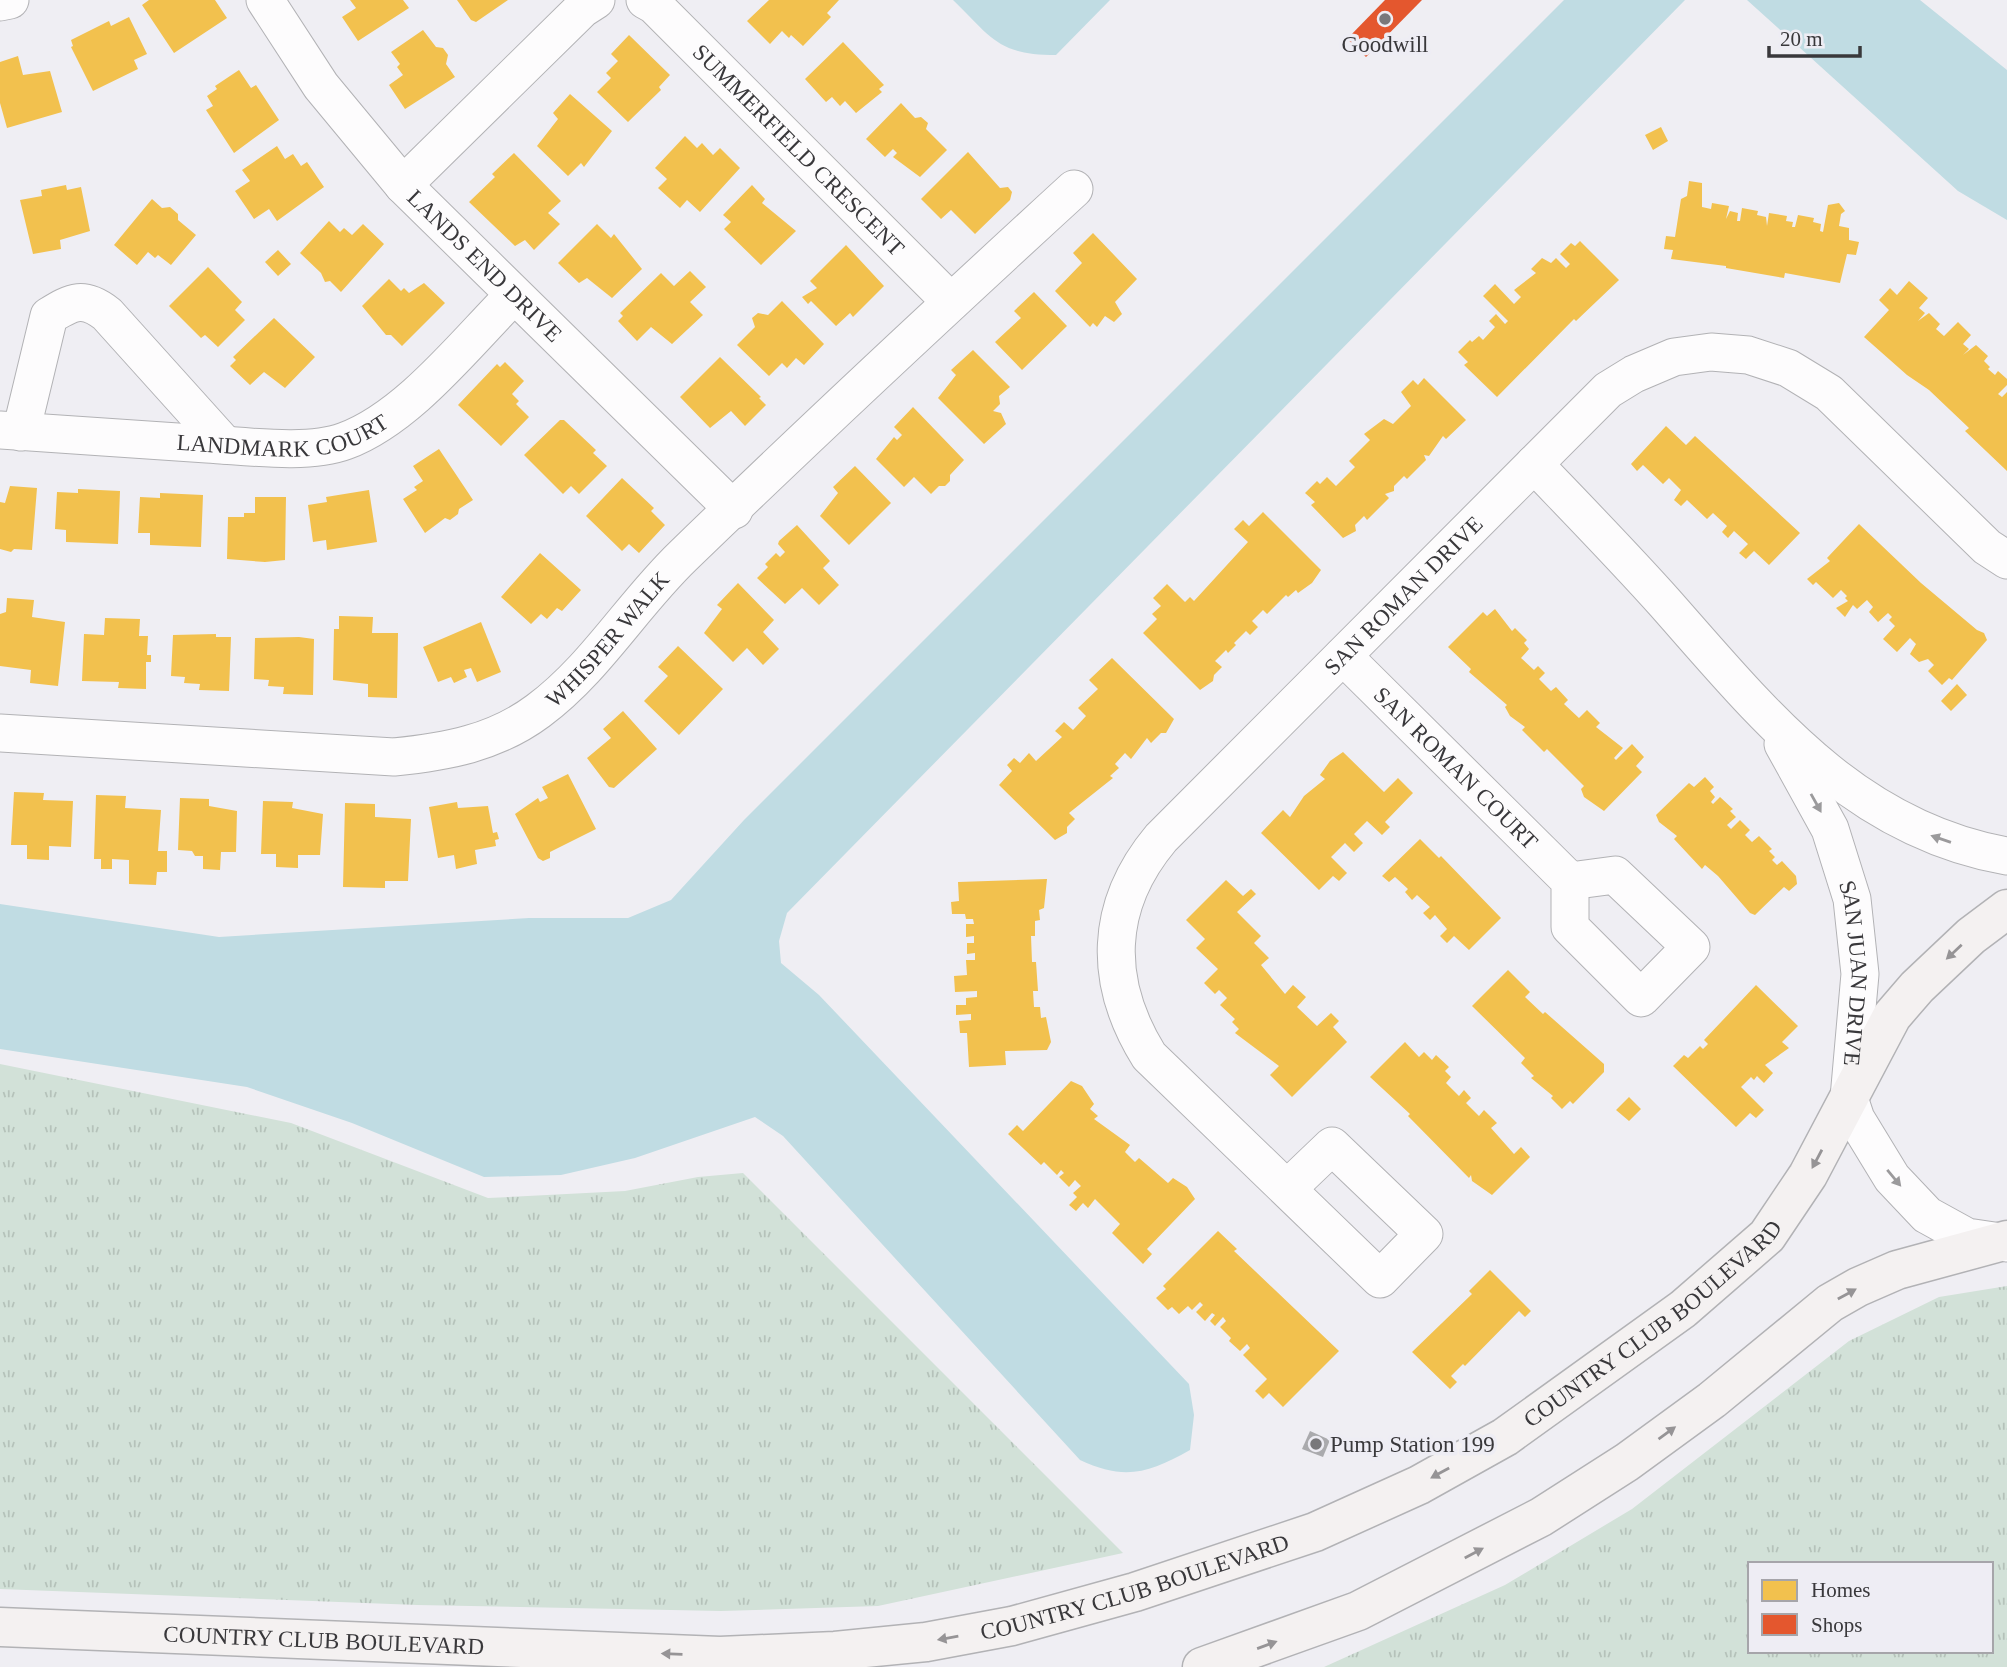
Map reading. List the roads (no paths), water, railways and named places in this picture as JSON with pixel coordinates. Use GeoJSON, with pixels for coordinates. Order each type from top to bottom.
{"type":"FeatureCollection","features":[{"type":"Feature","properties":{"kind":"street"},"geometry":{"type":"LineString","coordinates":[[0,2],[10,0]]}},
{"type":"Feature","properties":{"kind":"street","name":"LANDS END DRIVE"},"geometry":{"type":"LineString","coordinates":[[265,0],[321,86],[403,185],[513,296],[734,510]]}},
{"type":"Feature","properties":{"kind":"street"},"geometry":{"type":"LineString","coordinates":[[403,185],[582,9],[596,0]]}},
{"type":"Feature","properties":{"kind":"street","name":"SUMMERFIELD CRESCENT"},"geometry":{"type":"LineString","coordinates":[[645,0],[664,15],[951,303]]}},
{"type":"Feature","properties":{"kind":"street","name":"WHISPER WALK"},"geometry":{"type":"LineString","coordinates":[[0,733],[394,757],[444,752],[492,737],[538,712],[576,678],[636,605],[683,556],[1074,190]]}},
{"type":"Feature","properties":{"kind":"street","name":"LANDMARK COURT"},"geometry":{"type":"LineString","coordinates":[[11,431],[225,445],[322,446],[345,441],[381,421],[415,395],[513,296]]}},
{"type":"Feature","properties":{"kind":"street"},"geometry":{"type":"LineString","coordinates":[[11,431],[49,316],[77,302],[92,303],[107,314],[225,445]]}},
{"type":"Feature","properties":{"kind":"street","name":"SAN ROMAN DRIVE"},"geometry":{"type":"LineString","coordinates":[[1287,1189],[1149,1056],[1130,1019],[1116,973],[1119,915],[1128,886],[1143,859],[1608,390],[1634,374],[1674,358],[1711,352],[1748,355],[1788,368],[1829,393],[1987,547],[2007,560]]}},
{"type":"Feature","properties":{"kind":"street","name":"SAN JUAN DRIVE"},"geometry":{"type":"LineString","coordinates":[[1534,464],[1771,722],[1848,789],[1898,820],[1939,839],[2007,856]]}},
{"type":"Feature","properties":{"kind":"street","name":"SAN ROMAN COURT"},"geometry":{"type":"LineString","coordinates":[[1343,656],[1570,881]]}},
{"type":"Feature","properties":{"kind":"street","name":"SAN JUAN DRIVE"},"geometry":{"type":"LineString","coordinates":[[1771,722],[1830,829],[1852,899],[1860,974],[1849,1098],[1870,1146],[1892,1178],[1927,1214],[1967,1237],[2005,1242]]}},
{"type":"Feature","properties":{"kind":"street","name":"COUNTRY CLUB BOULEVARD"},"geometry":{"type":"LineString","coordinates":[[0,1627],[513,1657],[720,1656],[835,1651],[926,1642],[1012,1626],[1135,1592],[1315,1532],[1419,1485],[1506,1437],[1589,1380],[1683,1309],[1767,1236],[1808,1175],[1877,1041],[1917,986],[1971,936],[2007,909]]}},
{"type":"Feature","properties":{"kind":"street"},"geometry":{"type":"LineString","coordinates":[[1202,1667],[1358,1611],[1541,1517],[1627,1462],[1712,1400],[1830,1303],[1858,1287],[1897,1270],[2005,1242]]}},
{"type":"Feature","properties":{"kind":"water"},"geometry":{"type":"Polygon","coordinates":[[[953,0],[1110,0],[1056,55],[1008,48],[987,34],[953,0]]]}},
{"type":"Feature","properties":{"kind":"water"},"geometry":{"type":"Polygon","coordinates":[[[1564,0],[1685,0],[787,913],[779,941],[781,963],[819,995],[1189,1384],[1194,1415],[1190,1450],[1162,1464],[1136,1472],[1110,1471],[1080,1460],[783,1136],[755,1117],[635,1158],[561,1175],[484,1177],[352,1123],[247,1087],[0,1049],[0,904],[219,937],[529,918],[628,918],[671,900],[744,820],[1564,0]]]}},
{"type":"Feature","properties":{"kind":"water"},"geometry":{"type":"Polygon","coordinates":[[[1747,0],[1920,0],[2007,70],[2007,220],[1958,191],[1747,0]]]}},
{"type":"Feature","properties":{"kind":"place","name":"Goodwill"},"geometry":{"type":"Point","coordinates":[1385,19]}},
{"type":"Feature","properties":{"kind":"place","name":"Pump Station 199"},"geometry":{"type":"Point","coordinates":[1316,1444]}}]}
